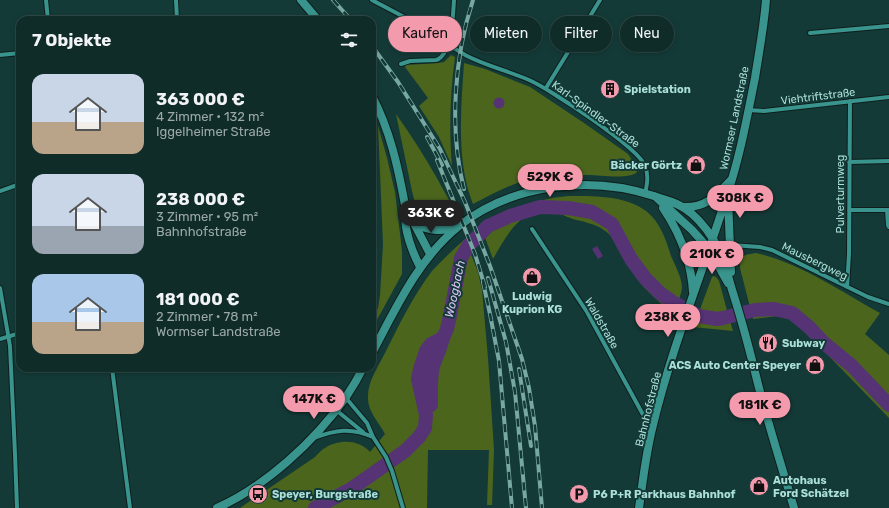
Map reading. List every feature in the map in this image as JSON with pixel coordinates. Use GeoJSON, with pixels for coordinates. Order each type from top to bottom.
{"type":"FeatureCollection","features":[{"type":"Feature","properties":{"kind":"main road"},"geometry":{"type":"LineString","coordinates":[[301,0],[315,16]]}},
{"type":"Feature","properties":{"kind":"main road","name":"Wormser Landstraße"},"geometry":{"type":"LineString","coordinates":[[709,249],[728,194],[748,110],[763,31],[766,0]]}},
{"type":"Feature","properties":{"kind":"main road"},"geometry":{"type":"LineString","coordinates":[[376,104],[395,155],[406,207],[406,226],[415,257],[420,267]]}},
{"type":"Feature","properties":{"kind":"main road"},"geometry":{"type":"LineString","coordinates":[[683,207],[698,206],[705,203],[714,197],[732,178]]}},
{"type":"Feature","properties":{"kind":"main road"},"geometry":{"type":"LineString","coordinates":[[376,347],[420,267],[430,254],[458,227],[481,211],[511,198],[558,186],[619,187],[670,200],[683,207],[693,215],[713,238],[728,270],[794,508]]}},
{"type":"Feature","properties":{"kind":"main road"},"geometry":{"type":"LineString","coordinates":[[728,194],[733,291]]}},
{"type":"Feature","properties":{"kind":"main road"},"geometry":{"type":"LineString","coordinates":[[656,197],[692,230],[709,249],[733,291]]}},
{"type":"Feature","properties":{"kind":"main road"},"geometry":{"type":"LineString","coordinates":[[656,197],[673,222],[682,241],[689,264],[692,298]]}},
{"type":"Feature","properties":{"kind":"main road"},"geometry":{"type":"LineString","coordinates":[[406,207],[430,254]]}},
{"type":"Feature","properties":{"kind":"main road"},"geometry":{"type":"LineString","coordinates":[[415,224],[432,231],[458,227]]}},
{"type":"Feature","properties":{"kind":"main road","name":"Bahnhofstraße"},"geometry":{"type":"LineString","coordinates":[[639,508],[652,427],[684,322],[709,249]]}},
{"type":"Feature","properties":{"kind":"main road"},"geometry":{"type":"LineString","coordinates":[[217,508],[230,502],[260,483],[277,470],[307,442],[345,397],[361,372]]}},
{"type":"Feature","properties":{"kind":"street"},"geometry":{"type":"LineString","coordinates":[[46,0],[48,16]]}},
{"type":"Feature","properties":{"kind":"street"},"geometry":{"type":"LineString","coordinates":[[176,0],[177,16]]}},
{"type":"Feature","properties":{"kind":"street","name":"Karl-Spindler-Straße"},"geometry":{"type":"LineString","coordinates":[[372,0],[402,16]]}},
{"type":"Feature","properties":{"kind":"street"},"geometry":{"type":"LineString","coordinates":[[453,16],[454,0]]}},
{"type":"Feature","properties":{"kind":"street"},"geometry":{"type":"LineString","coordinates":[[546,88],[600,0]]}},
{"type":"Feature","properties":{"kind":"street"},"geometry":{"type":"LineString","coordinates":[[810,33],[889,26]]}},
{"type":"Feature","properties":{"kind":"street"},"geometry":{"type":"LineString","coordinates":[[401,64],[440,59],[444,52]]}},
{"type":"Feature","properties":{"kind":"street","name":"Karl-Spindler-Straße"},"geometry":{"type":"LineString","coordinates":[[461,52],[546,88],[577,108],[629,147],[643,162],[646,170],[647,180],[645,194]]}},
{"type":"Feature","properties":{"kind":"street"},"geometry":{"type":"LineString","coordinates":[[0,55],[16,53]]}},
{"type":"Feature","properties":{"kind":"street","name":"Viehtriftstraße"},"geometry":{"type":"LineString","coordinates":[[748,110],[764,111],[889,97]]}},
{"type":"Feature","properties":{"kind":"street","name":"Pulverturmweg"},"geometry":{"type":"LineString","coordinates":[[847,287],[850,101]]}},
{"type":"Feature","properties":{"kind":"street"},"geometry":{"type":"LineString","coordinates":[[849,162],[889,160]]}},
{"type":"Feature","properties":{"kind":"street"},"geometry":{"type":"LineString","coordinates":[[0,191],[16,185]]}},
{"type":"Feature","properties":{"kind":"street"},"geometry":{"type":"LineString","coordinates":[[849,210],[888,210],[889,227]]}},
{"type":"Feature","properties":{"kind":"street","name":"Waldstraße"},"geometry":{"type":"LineString","coordinates":[[532,230],[587,312],[646,422],[652,427]]}},
{"type":"Feature","properties":{"kind":"street","name":"Mausbergweg"},"geometry":{"type":"LineString","coordinates":[[730,245],[753,246],[772,250],[868,297],[889,304]]}},
{"type":"Feature","properties":{"kind":"street"},"geometry":{"type":"LineString","coordinates":[[0,288],[9,336],[16,454],[17,508]]}},
{"type":"Feature","properties":{"kind":"street"},"geometry":{"type":"LineString","coordinates":[[0,339],[16,334]]}},
{"type":"Feature","properties":{"kind":"street"},"geometry":{"type":"LineString","coordinates":[[113,372],[130,508]]}},
{"type":"Feature","properties":{"kind":"street"},"geometry":{"type":"LineString","coordinates":[[345,397],[367,423],[373,437],[377,442],[392,471],[403,508]]}},
{"type":"Feature","properties":{"kind":"street"},"geometry":{"type":"LineString","coordinates":[[335,410],[364,433],[373,437]]}},
{"type":"Feature","properties":{"kind":"street"},"geometry":{"type":"LineString","coordinates":[[307,442],[341,430],[364,433]]}},
{"type":"Feature","properties":{"kind":"green space"},"geometry":{"type":"Polygon","coordinates":[[[451,55],[455,57],[450,112],[452,166],[439,137],[419,106],[428,98],[405,67],[406,65],[444,62],[451,55]]]}},
{"type":"Feature","properties":{"kind":"green space"},"geometry":{"type":"Polygon","coordinates":[[[464,63],[485,69],[530,87],[628,154],[636,166],[637,172],[628,176],[588,175],[536,178],[511,185],[473,204],[464,171],[462,153],[461,116],[464,63]]]}},
{"type":"Feature","properties":{"kind":"green space"},"geometry":{"type":"Polygon","coordinates":[[[396,114],[433,171],[456,216],[430,219],[421,217],[417,211],[396,114]]]}},
{"type":"Feature","properties":{"kind":"green space"},"geometry":{"type":"Polygon","coordinates":[[[378,126],[395,192],[402,251],[402,274],[376,322],[376,311],[380,295],[383,245],[378,126]]]}},
{"type":"Feature","properties":{"kind":"green space"},"geometry":{"type":"Polygon","coordinates":[[[569,196],[604,197],[627,201],[647,212],[655,220],[664,237],[682,284],[681,294],[673,314],[650,294],[638,280],[630,269],[617,244],[609,234],[597,226],[555,212],[539,211],[522,219],[509,233],[493,259],[480,224],[530,203],[569,196]]]}},
{"type":"Feature","properties":{"kind":"green space"},"geometry":{"type":"Polygon","coordinates":[[[465,239],[478,272],[482,290],[494,450],[492,505],[487,505],[489,450],[428,450],[427,508],[240,508],[315,457],[330,445],[342,442],[354,443],[370,452],[385,434],[368,403],[369,387],[419,290],[432,271],[465,239]]]}},
{"type":"Feature","properties":{"kind":"green space"},"geometry":{"type":"Polygon","coordinates":[[[756,253],[804,271],[880,313],[865,334],[889,355],[889,418],[794,320],[778,316],[753,319],[740,263],[744,256],[756,253]]]}},
{"type":"Feature","properties":{"kind":"green space"},"geometry":{"type":"Polygon","coordinates":[[[713,276],[719,281],[728,314],[716,316],[699,312],[713,276]]]}},
{"type":"Feature","properties":{"kind":"green space"},"geometry":{"type":"Polygon","coordinates":[[[696,318],[717,322],[730,321],[733,331],[693,327],[696,318]]]}},
{"type":"Feature","properties":{"kind":"shaded area"},"geometry":{"type":"Polygon","coordinates":[[[499,97],[503,99],[505,103],[503,107],[499,109],[495,107],[493,103],[495,99],[499,97]]]}},
{"type":"Feature","properties":{"kind":"shaded area"},"geometry":{"type":"Polygon","coordinates":[[[597,246],[603,256],[598,259],[592,249],[597,246]]]}},
{"type":"Feature","properties":{"kind":"waterway","name":"Woogbach"},"geometry":{"type":"LineString","coordinates":[[315,508],[351,489],[405,451],[419,437],[425,428],[426,415],[418,379],[420,369],[426,351],[431,344],[443,338],[447,329],[461,258],[469,245],[488,226],[510,216],[540,207],[568,208],[592,212],[612,224],[631,259],[645,278],[660,293],[674,303],[699,316],[717,319],[755,310],[774,309],[792,313],[809,327],[824,343],[852,366],[889,405]]}},
{"type":"Feature","properties":{"kind":"waterway","name":"Woogbach"},"geometry":{"type":"LineString","coordinates":[[431,405],[432,371],[443,338]]}},
{"type":"Feature","properties":{"kind":"railway"},"geometry":{"type":"LineString","coordinates":[[333,0],[347,16]]}},
{"type":"Feature","properties":{"kind":"railway"},"geometry":{"type":"LineString","coordinates":[[464,189],[456,143],[456,94],[461,45],[473,0]]}},
{"type":"Feature","properties":{"kind":"railway"},"geometry":{"type":"LineString","coordinates":[[376,52],[398,82],[440,149],[465,202],[490,266],[522,359],[529,388],[535,426],[542,508]]}},
{"type":"Feature","properties":{"kind":"railway"},"geometry":{"type":"LineString","coordinates":[[427,137],[442,165]]}},
{"type":"Feature","properties":{"kind":"railway"},"geometry":{"type":"LineString","coordinates":[[437,160],[475,254],[485,287]]}},
{"type":"Feature","properties":{"kind":"railway"},"geometry":{"type":"LineString","coordinates":[[488,278],[506,342],[515,392],[526,508]]}},
{"type":"Feature","properties":{"kind":"railway"},"geometry":{"type":"LineString","coordinates":[[483,282],[499,361],[512,508]]}},
{"type":"Feature","properties":{"kind":"railway"},"geometry":{"type":"LineString","coordinates":[[519,369],[531,446]]}},
{"type":"Feature","properties":{"kind":"place","name":"Spielstation"},"geometry":{"type":"Point","coordinates":[610,89]}},
{"type":"Feature","properties":{"kind":"place","name":"Bäcker Görtz"},"geometry":{"type":"Point","coordinates":[696,165]}},
{"type":"Feature","properties":{"kind":"place","name":"Ludwig Kuprion KG"},"geometry":{"type":"Point","coordinates":[532,277]}},
{"type":"Feature","properties":{"kind":"place","name":"Subway"},"geometry":{"type":"Point","coordinates":[768,343]}},
{"type":"Feature","properties":{"kind":"place","name":"ACS Auto Center Speyer"},"geometry":{"type":"Point","coordinates":[815,365]}},
{"type":"Feature","properties":{"kind":"place","name":"Autohaus Ford Schätzel"},"geometry":{"type":"Point","coordinates":[759,486]}},
{"type":"Feature","properties":{"kind":"place","name":"Speyer, Burgstraße"},"geometry":{"type":"Point","coordinates":[258,494]}},
{"type":"Feature","properties":{"kind":"place","name":"P6 P+R Parkhaus Bahnhof"},"geometry":{"type":"Point","coordinates":[579,494]}}]}
